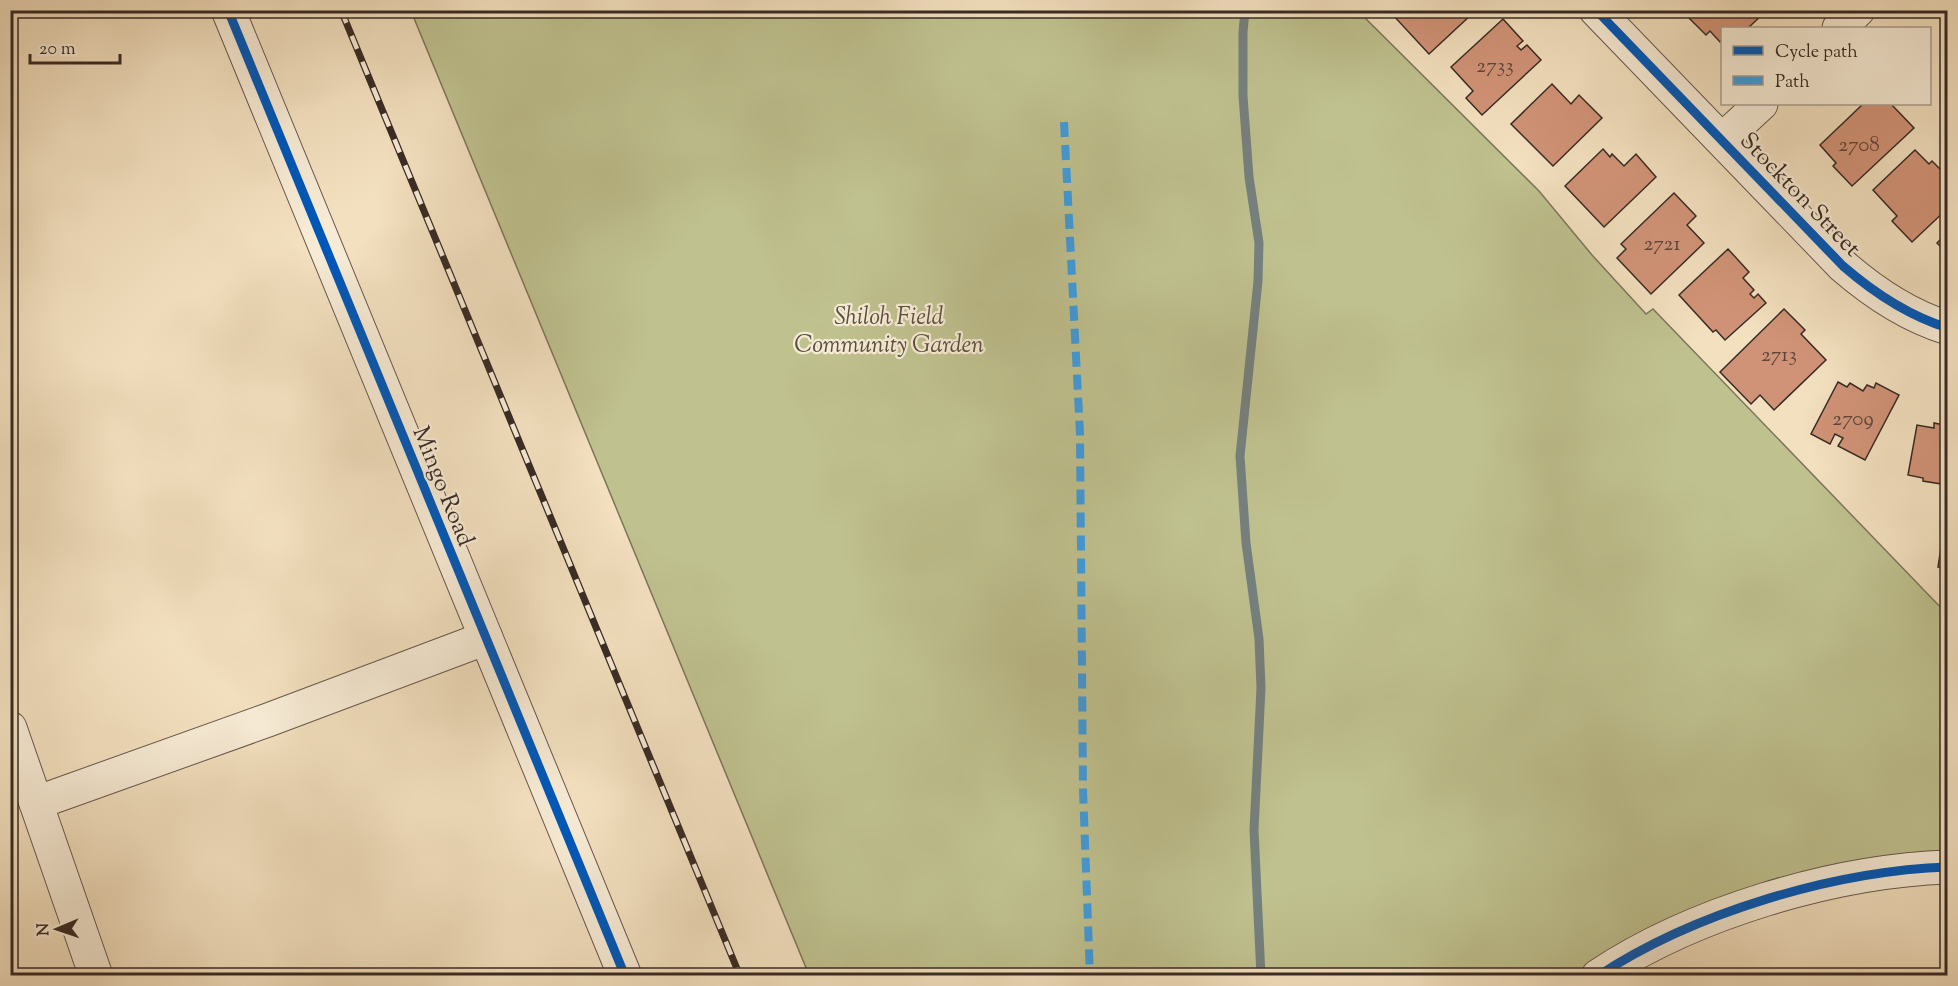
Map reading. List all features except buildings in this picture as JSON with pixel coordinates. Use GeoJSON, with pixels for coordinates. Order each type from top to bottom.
{"type":"FeatureCollection","features":[{"type":"Feature","properties":{"kind":"street","name":"Mingo Road"},"geometry":{"type":"LineString","coordinates":[[228,10],[625,975]]}},
{"type":"Feature","properties":{"kind":"street","name":"Stockton Street"},"geometry":{"type":"LineString","coordinates":[[1596,10],[1822,247],[1866,286],[1917,315],[1947,328]]}},
{"type":"Feature","properties":{"kind":"street"},"geometry":{"type":"LineString","coordinates":[[1840,27],[1858,10]]}},
{"type":"Feature","properties":{"kind":"street"},"geometry":{"type":"LineString","coordinates":[[1722,140],[1760,105]]}},
{"type":"Feature","properties":{"kind":"street"},"geometry":{"type":"LineString","coordinates":[[36,803],[486,639]]}},
{"type":"Feature","properties":{"kind":"street"},"geometry":{"type":"LineString","coordinates":[[10,728],[96,975]]}},
{"type":"Feature","properties":{"kind":"street"},"geometry":{"type":"LineString","coordinates":[[1601,975],[1641,964],[1707,920],[1793,892],[1843,879],[1947,867]]}},
{"type":"Feature","properties":{"kind":"green space","name":"Shiloh Field Community Garden"},"geometry":{"type":"Polygon","coordinates":[[[411,11],[1358,11],[1539,191],[1592,255],[1646,314],[1653,309],[1947,614],[1947,867],[1892,871],[1598,975],[809,975],[411,11]]]}},
{"type":"Feature","properties":{"kind":"waterway"},"geometry":{"type":"LineString","coordinates":[[1245,10],[1243,96],[1249,177],[1259,243],[1258,281],[1240,456],[1246,543],[1259,639],[1261,688],[1254,830],[1261,976]]}},
{"type":"Feature","properties":{"kind":"railway"},"geometry":{"type":"LineString","coordinates":[[341,10],[740,976]]}},
{"type":"Feature","properties":{"kind":"marked path"},"geometry":{"type":"LineString","coordinates":[[1064,122],[1080,434],[1083,790],[1090,976]]}},
{"type":"Feature","properties":{"kind":"cycle path"},"geometry":{"type":"LineString","coordinates":[[228,10],[625,976]]}},
{"type":"Feature","properties":{"kind":"cycle path"},"geometry":{"type":"LineString","coordinates":[[1596,10],[1843,266],[1892,302],[1919,317],[1948,328]]}},
{"type":"Feature","properties":{"kind":"cycle path"},"geometry":{"type":"LineString","coordinates":[[1598,976],[1636,953],[1677,933],[1766,899],[1858,877],[1904,870],[1948,867]]}}]}
